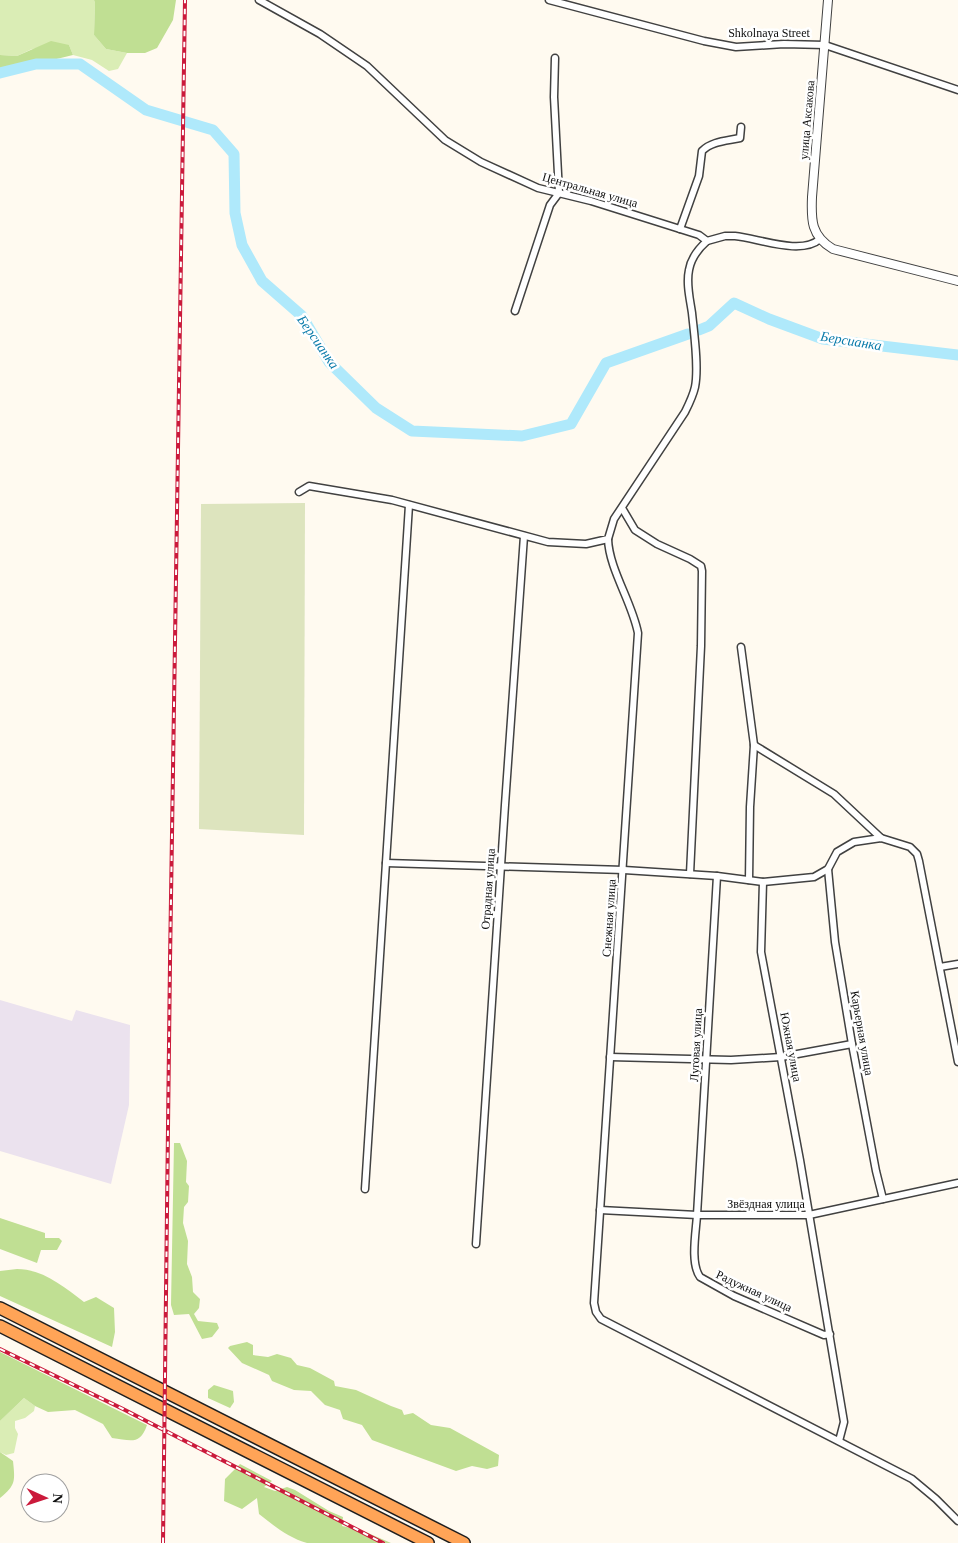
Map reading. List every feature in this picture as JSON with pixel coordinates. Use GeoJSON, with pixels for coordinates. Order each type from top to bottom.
{"type":"FeatureCollection","features":[{"type":"Feature","properties":{"kind":"highway"},"geometry":{"type":"LineString","coordinates":[[0,1308],[464,1543]]}},
{"type":"Feature","properties":{"kind":"highway"},"geometry":{"type":"LineString","coordinates":[[0,1326],[428,1543]]}},
{"type":"Feature","properties":{"kind":"street","name":"Центральная улица"},"geometry":{"type":"LineString","coordinates":[[259,0],[320,34],[367,66],[445,140],[482,162],[538,188],[591,201],[699,235],[707,241]]}},
{"type":"Feature","properties":{"kind":"street","name":"Shkolnaya Street"},"geometry":{"type":"LineString","coordinates":[[549,0],[704,41],[736,47],[784,44],[825,45],[958,90]]}},
{"type":"Feature","properties":{"kind":"street","name":"улица Аксакова"},"geometry":{"type":"LineString","coordinates":[[820,239],[813,226],[812,208],[828,0]]}},
{"type":"Feature","properties":{"kind":"street"},"geometry":{"type":"LineString","coordinates":[[516,311],[550,205],[559,193],[554,97],[555,58]]}},
{"type":"Feature","properties":{"kind":"street"},"geometry":{"type":"LineString","coordinates":[[680,229],[698,176],[702,151],[709,145],[740,138],[741,127]]}},
{"type":"Feature","properties":{"kind":"street"},"geometry":{"type":"LineString","coordinates":[[299,492],[308,486],[392,500],[548,542],[586,544],[608,539],[614,519],[686,412],[692,398],[696,374],[689,270],[698,249],[707,241],[725,236],[735,236],[800,247],[815,244],[820,239],[824,244],[834,249],[958,281]]}},
{"type":"Feature","properties":{"kind":"street"},"geometry":{"type":"LineString","coordinates":[[365,1189],[409,505]]}},
{"type":"Feature","properties":{"kind":"street"},"geometry":{"type":"LineString","coordinates":[[622,508],[634,530],[657,544],[690,559],[700,566],[702,571],[701,646],[690,874]]}},
{"type":"Feature","properties":{"kind":"street","name":"Отрадная улица"},"geometry":{"type":"LineString","coordinates":[[476,1244],[524,536]]}},
{"type":"Feature","properties":{"kind":"street","name":"Снежная улица"},"geometry":{"type":"LineString","coordinates":[[608,539],[612,558],[635,617],[638,633],[624,870],[594,1303],[596,1312],[601,1319],[839,1441]]}},
{"type":"Feature","properties":{"kind":"street"},"geometry":{"type":"LineString","coordinates":[[741,647],[754,745],[750,807],[749,880]]}},
{"type":"Feature","properties":{"kind":"street"},"geometry":{"type":"LineString","coordinates":[[754,745],[834,794],[882,838],[910,847],[917,854],[958,1062]]}},
{"type":"Feature","properties":{"kind":"street"},"geometry":{"type":"LineString","coordinates":[[386,863],[501,868],[624,870],[717,876],[763,882],[814,878],[828,869],[837,852],[854,842],[882,838]]}},
{"type":"Feature","properties":{"kind":"street","name":"Карьерная улица"},"geometry":{"type":"LineString","coordinates":[[828,869],[835,942],[852,1044],[876,1171],[884,1199]]}},
{"type":"Feature","properties":{"kind":"street","name":"Луговая улица"},"geometry":{"type":"LineString","coordinates":[[697,1215],[717,876]]}},
{"type":"Feature","properties":{"kind":"street","name":"Южная улица"},"geometry":{"type":"LineString","coordinates":[[763,882],[761,952],[830,1334],[844,1422],[839,1441]]}},
{"type":"Feature","properties":{"kind":"street"},"geometry":{"type":"LineString","coordinates":[[940,967],[958,964]]}},
{"type":"Feature","properties":{"kind":"street"},"geometry":{"type":"LineString","coordinates":[[610,1057],[731,1060],[781,1057],[852,1044]]}},
{"type":"Feature","properties":{"kind":"street","name":"Звёздная улица"},"geometry":{"type":"LineString","coordinates":[[600,1210],[697,1215],[809,1215],[958,1183]]}},
{"type":"Feature","properties":{"kind":"street","name":"Радужная улица"},"geometry":{"type":"LineString","coordinates":[[697,1215],[695,1263],[696,1271],[700,1277],[734,1296],[824,1335],[830,1334]]}},
{"type":"Feature","properties":{"kind":"street"},"geometry":{"type":"LineString","coordinates":[[839,1441],[912,1479],[958,1521]]}},
{"type":"Feature","properties":{"kind":"shaded area"},"geometry":{"type":"Polygon","coordinates":[[[0,1000],[72,1021],[76,1010],[130,1025],[129,1105],[111,1184],[0,1151],[0,1000]]]}},
{"type":"Feature","properties":{"kind":"green space"},"geometry":{"type":"Polygon","coordinates":[[[0,0],[94,0],[94,35],[106,49],[127,53],[118,69],[109,71],[92,60],[73,55],[69,45],[32,49],[17,56],[0,55],[0,0]]]}},
{"type":"Feature","properties":{"kind":"green space"},"geometry":{"type":"Polygon","coordinates":[[[94,0],[176,0],[173,20],[157,48],[145,53],[127,53],[106,49],[94,35],[94,0]]]}},
{"type":"Feature","properties":{"kind":"green space"},"geometry":{"type":"Polygon","coordinates":[[[51,41],[69,45],[73,55],[36,64],[0,77],[0,55],[17,56],[51,41]]]}},
{"type":"Feature","properties":{"kind":"green space"},"geometry":{"type":"Polygon","coordinates":[[[305,503],[304,835],[199,829],[201,504],[305,503]]]}},
{"type":"Feature","properties":{"kind":"green space"},"geometry":{"type":"Polygon","coordinates":[[[174,1143],[180,1143],[187,1161],[186,1182],[189,1186],[188,1202],[184,1207],[183,1223],[188,1241],[187,1264],[192,1277],[193,1292],[200,1299],[199,1308],[194,1314],[198,1321],[217,1323],[219,1328],[212,1337],[202,1339],[189,1314],[174,1315],[171,1305],[174,1143]]]}},
{"type":"Feature","properties":{"kind":"green space"},"geometry":{"type":"Polygon","coordinates":[[[0,1218],[45,1233],[45,1238],[59,1238],[62,1241],[57,1250],[41,1250],[37,1263],[0,1249],[0,1218]]]}},
{"type":"Feature","properties":{"kind":"green space"},"geometry":{"type":"Polygon","coordinates":[[[17,1269],[44,1275],[84,1302],[96,1297],[114,1308],[115,1332],[112,1347],[0,1296],[0,1271],[17,1269]]]}},
{"type":"Feature","properties":{"kind":"green space"},"geometry":{"type":"Polygon","coordinates":[[[247,1342],[253,1345],[253,1355],[268,1357],[277,1354],[291,1358],[297,1365],[310,1368],[334,1381],[335,1386],[356,1390],[402,1410],[404,1415],[413,1413],[431,1425],[450,1428],[499,1455],[498,1466],[487,1469],[472,1466],[456,1471],[372,1440],[362,1425],[343,1419],[340,1410],[325,1405],[311,1391],[294,1390],[272,1381],[269,1375],[242,1363],[228,1348],[247,1342]]]}},
{"type":"Feature","properties":{"kind":"green space"},"geometry":{"type":"Polygon","coordinates":[[[0,1352],[147,1425],[144,1432],[138,1439],[134,1440],[112,1438],[103,1424],[75,1410],[48,1412],[24,1398],[0,1421],[0,1352]]]}},
{"type":"Feature","properties":{"kind":"green space"},"geometry":{"type":"Polygon","coordinates":[[[214,1385],[233,1391],[234,1402],[230,1408],[208,1398],[208,1390],[214,1385]]]}},
{"type":"Feature","properties":{"kind":"green space"},"geometry":{"type":"Polygon","coordinates":[[[24,1398],[35,1406],[34,1411],[25,1418],[15,1421],[15,1428],[18,1434],[14,1453],[6,1455],[0,1452],[0,1421],[24,1398]]]}},
{"type":"Feature","properties":{"kind":"green space"},"geometry":{"type":"Polygon","coordinates":[[[0,1452],[13,1461],[14,1473],[12,1486],[0,1498],[0,1452]]]}},
{"type":"Feature","properties":{"kind":"green space"},"geometry":{"type":"Polygon","coordinates":[[[240,1464],[272,1481],[264,1487],[275,1491],[287,1487],[295,1490],[329,1511],[343,1517],[342,1526],[361,1530],[391,1543],[307,1543],[288,1535],[259,1514],[257,1498],[242,1509],[224,1501],[225,1479],[240,1464]]]}},
{"type":"Feature","properties":{"kind":"waterway","name":"Берсианка"},"geometry":{"type":"LineString","coordinates":[[0,73],[36,64],[80,64],[146,110],[213,130],[234,154],[235,213],[242,245],[262,281],[302,316],[329,362],[376,408],[412,431],[522,436],[571,424],[606,363],[688,334]]}},
{"type":"Feature","properties":{"kind":"waterway","name":"Берсианка"},"geometry":{"type":"LineString","coordinates":[[699,330],[709,326],[734,303],[769,319],[823,339],[958,355]]}},
{"type":"Feature","properties":{"kind":"railway"},"geometry":{"type":"LineString","coordinates":[[163,1543],[185,0]]}},
{"type":"Feature","properties":{"kind":"railway"},"geometry":{"type":"LineString","coordinates":[[0,1349],[123,1409],[383,1543]]}}]}
